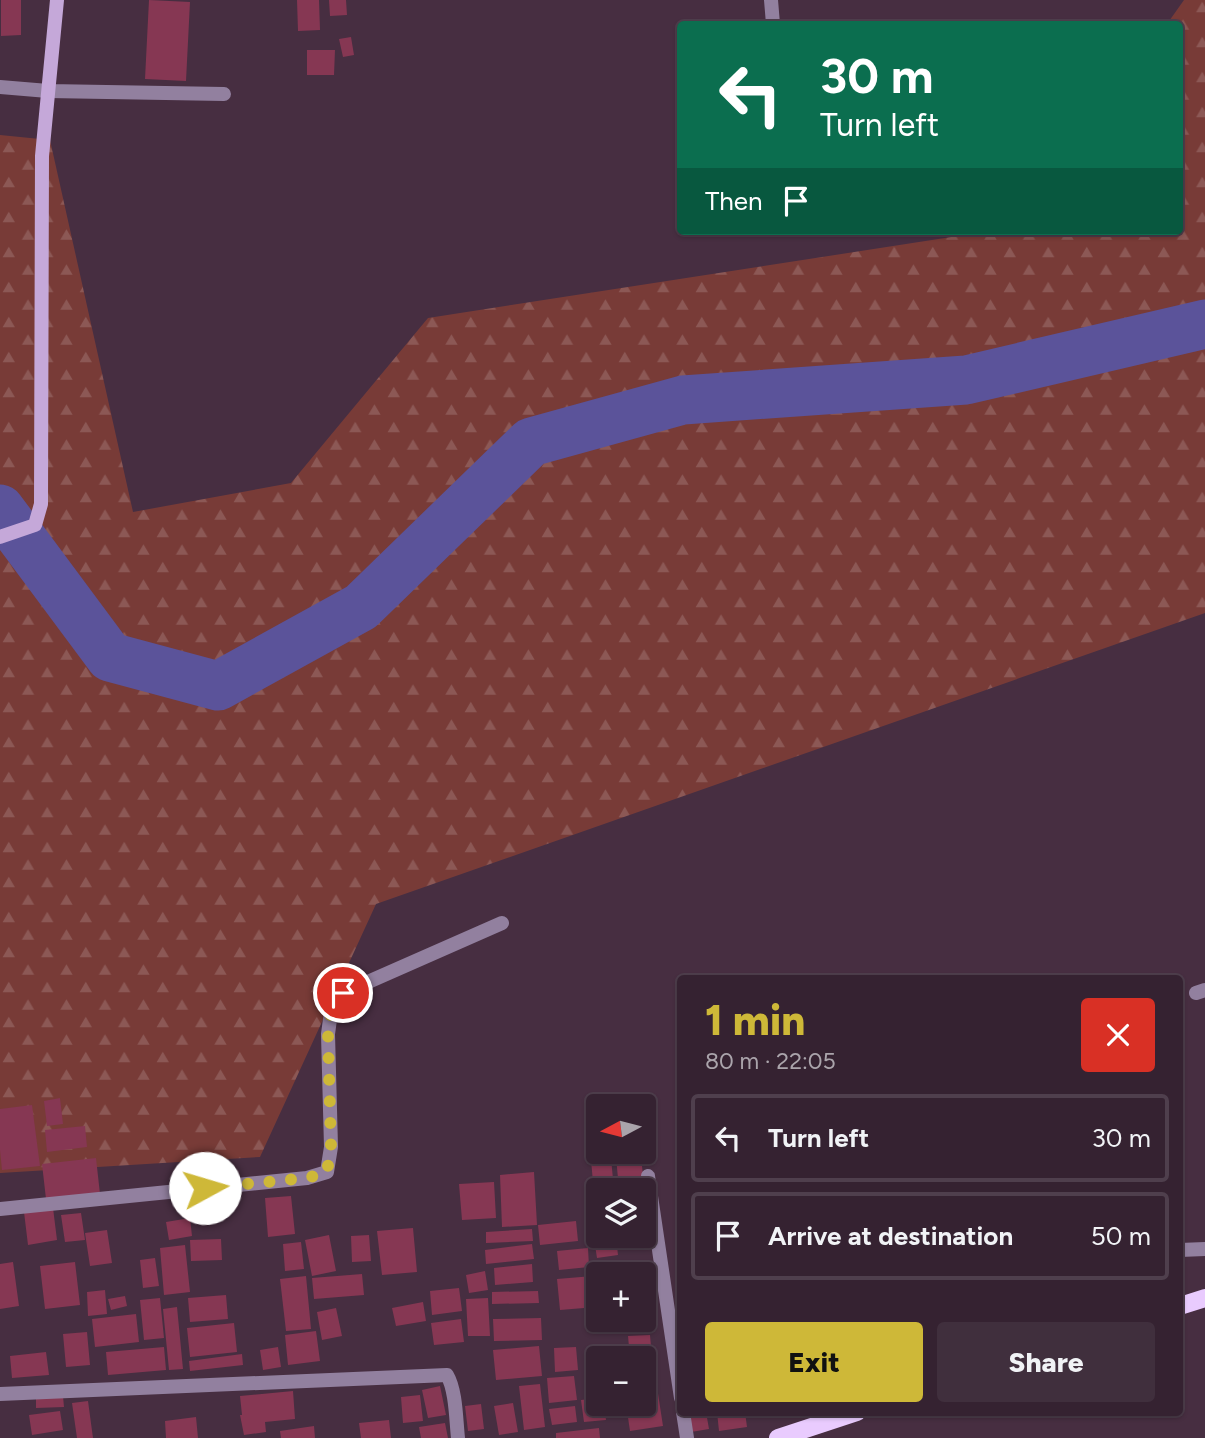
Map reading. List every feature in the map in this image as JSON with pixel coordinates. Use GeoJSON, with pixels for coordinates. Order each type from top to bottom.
{"type":"FeatureCollection","features":[{"type":"Feature","properties":{"kind":"main road"},"geometry":{"type":"LineString","coordinates":[[1183,1305],[1205,1298]]}},
{"type":"Feature","properties":{"kind":"main road"},"geometry":{"type":"LineString","coordinates":[[778,1438],[845,1416]]}},
{"type":"Feature","properties":{"kind":"street"},"geometry":{"type":"LineString","coordinates":[[0,537],[35,525],[41,504],[43,156],[57,0]]}},
{"type":"Feature","properties":{"kind":"street"},"geometry":{"type":"LineString","coordinates":[[771,0],[773,21]]}},
{"type":"Feature","properties":{"kind":"street"},"geometry":{"type":"LineString","coordinates":[[0,87],[48,91],[224,94]]}},
{"type":"Feature","properties":{"kind":"street"},"geometry":{"type":"LineString","coordinates":[[0,1209],[307,1178],[327,1172],[331,1147],[328,1034],[331,1012],[343,993],[502,923]]}},
{"type":"Feature","properties":{"kind":"street"},"geometry":{"type":"LineString","coordinates":[[648,1176],[677,1371]]}},
{"type":"Feature","properties":{"kind":"street"},"geometry":{"type":"LineString","coordinates":[[1183,1250],[1205,1249]]}},
{"type":"Feature","properties":{"kind":"street"},"geometry":{"type":"LineString","coordinates":[[0,1394],[447,1375],[458,1438]]}},
{"type":"Feature","properties":{"kind":"street"},"geometry":{"type":"LineString","coordinates":[[684,1416],[687,1438]]}},
{"type":"Feature","properties":{"kind":"green space"},"geometry":{"type":"Polygon","coordinates":[[[1184,0],[1205,0],[1205,613],[376,904],[260,1157],[0,1173],[0,135],[50,140],[133,512],[291,483],[428,318],[964,235],[1183,235],[1183,21],[1169,21],[1184,0]]]}},
{"type":"Feature","properties":{"kind":"building"},"geometry":{"type":"Polygon","coordinates":[[[1,0],[21,0],[21,35],[1,36],[1,0]]]}},
{"type":"Feature","properties":{"kind":"building"},"geometry":{"type":"Polygon","coordinates":[[[149,0],[190,2],[186,81],[145,79],[149,0]]]}},
{"type":"Feature","properties":{"kind":"building"},"geometry":{"type":"Polygon","coordinates":[[[297,0],[319,0],[320,30],[298,31],[297,0]]]}},
{"type":"Feature","properties":{"kind":"building"},"geometry":{"type":"Polygon","coordinates":[[[329,0],[346,0],[347,15],[330,16],[329,0]]]}},
{"type":"Feature","properties":{"kind":"building"},"geometry":{"type":"Polygon","coordinates":[[[351,37],[354,55],[343,57],[339,39],[351,37]]]}},
{"type":"Feature","properties":{"kind":"building"},"geometry":{"type":"Polygon","coordinates":[[[307,50],[335,50],[334,75],[307,75],[307,50]]]}},
{"type":"Feature","properties":{"kind":"building"},"geometry":{"type":"Polygon","coordinates":[[[60,1098],[63,1124],[47,1126],[44,1101],[60,1098]]]}},
{"type":"Feature","properties":{"kind":"building"},"geometry":{"type":"Polygon","coordinates":[[[32,1105],[40,1166],[2,1170],[0,1109],[32,1105]]]}},
{"type":"Feature","properties":{"kind":"building"},"geometry":{"type":"Polygon","coordinates":[[[85,1126],[87,1147],[47,1152],[45,1130],[85,1126]]]}},
{"type":"Feature","properties":{"kind":"building"},"geometry":{"type":"Polygon","coordinates":[[[96,1158],[100,1194],[46,1199],[42,1164],[96,1158]]]}},
{"type":"Feature","properties":{"kind":"building"},"geometry":{"type":"Polygon","coordinates":[[[591,1164],[612,1164],[613,1178],[593,1178],[591,1164]]]}},
{"type":"Feature","properties":{"kind":"building"},"geometry":{"type":"Polygon","coordinates":[[[617,1164],[642,1164],[643,1178],[618,1178],[617,1164]]]}},
{"type":"Feature","properties":{"kind":"building"},"geometry":{"type":"Polygon","coordinates":[[[534,1172],[537,1225],[502,1227],[500,1175],[534,1172]]]}},
{"type":"Feature","properties":{"kind":"building"},"geometry":{"type":"Polygon","coordinates":[[[494,1182],[496,1218],[462,1220],[459,1184],[494,1182]]]}},
{"type":"Feature","properties":{"kind":"building"},"geometry":{"type":"Polygon","coordinates":[[[291,1196],[295,1234],[268,1237],[265,1198],[291,1196]]]}},
{"type":"Feature","properties":{"kind":"building"},"geometry":{"type":"Polygon","coordinates":[[[53,1208],[57,1240],[28,1245],[24,1212],[53,1208]]]}},
{"type":"Feature","properties":{"kind":"building"},"geometry":{"type":"Polygon","coordinates":[[[81,1213],[85,1240],[65,1242],[61,1215],[81,1213]]]}},
{"type":"Feature","properties":{"kind":"building"},"geometry":{"type":"Polygon","coordinates":[[[190,1218],[192,1236],[169,1240],[166,1222],[190,1218]]]}},
{"type":"Feature","properties":{"kind":"building"},"geometry":{"type":"Polygon","coordinates":[[[576,1221],[578,1241],[540,1245],[538,1225],[576,1221]]]}},
{"type":"Feature","properties":{"kind":"building"},"geometry":{"type":"Polygon","coordinates":[[[413,1228],[417,1272],[382,1275],[377,1231],[413,1228]]]}},
{"type":"Feature","properties":{"kind":"building"},"geometry":{"type":"Polygon","coordinates":[[[532,1229],[533,1241],[486,1243],[486,1232],[532,1229]]]}},
{"type":"Feature","properties":{"kind":"building"},"geometry":{"type":"Polygon","coordinates":[[[107,1230],[112,1263],[90,1266],[85,1233],[107,1230]]]}},
{"type":"Feature","properties":{"kind":"building"},"geometry":{"type":"Polygon","coordinates":[[[329,1235],[336,1271],[312,1276],[305,1240],[329,1235]]]}},
{"type":"Feature","properties":{"kind":"building"},"geometry":{"type":"Polygon","coordinates":[[[369,1235],[371,1261],[352,1262],[351,1236],[369,1235]]]}},
{"type":"Feature","properties":{"kind":"building"},"geometry":{"type":"Polygon","coordinates":[[[221,1239],[222,1260],[191,1261],[190,1240],[221,1239]]]}},
{"type":"Feature","properties":{"kind":"building"},"geometry":{"type":"Polygon","coordinates":[[[301,1242],[304,1269],[285,1271],[283,1244],[301,1242]]]}},
{"type":"Feature","properties":{"kind":"building"},"geometry":{"type":"Polygon","coordinates":[[[532,1244],[534,1259],[486,1264],[485,1250],[532,1244]]]}},
{"type":"Feature","properties":{"kind":"building"},"geometry":{"type":"Polygon","coordinates":[[[185,1245],[190,1292],[164,1295],[160,1248],[185,1245]]]}},
{"type":"Feature","properties":{"kind":"building"},"geometry":{"type":"Polygon","coordinates":[[[588,1248],[589,1262],[586,1262],[586,1267],[559,1270],[557,1251],[588,1248]]]}},
{"type":"Feature","properties":{"kind":"building"},"geometry":{"type":"Polygon","coordinates":[[[595,1248],[617,1248],[618,1255],[597,1258],[595,1248]]]}},
{"type":"Feature","properties":{"kind":"building"},"geometry":{"type":"Polygon","coordinates":[[[155,1258],[159,1286],[143,1288],[140,1260],[155,1258]]]}},
{"type":"Feature","properties":{"kind":"building"},"geometry":{"type":"Polygon","coordinates":[[[13,1262],[19,1306],[0,1309],[0,1264],[13,1262]]]}},
{"type":"Feature","properties":{"kind":"building"},"geometry":{"type":"Polygon","coordinates":[[[75,1262],[80,1305],[45,1309],[40,1266],[75,1262]]]}},
{"type":"Feature","properties":{"kind":"building"},"geometry":{"type":"Polygon","coordinates":[[[532,1264],[533,1282],[495,1285],[494,1268],[532,1264]]]}},
{"type":"Feature","properties":{"kind":"building"},"geometry":{"type":"Polygon","coordinates":[[[485,1271],[488,1290],[469,1293],[466,1275],[485,1271]]]}},
{"type":"Feature","properties":{"kind":"building"},"geometry":{"type":"Polygon","coordinates":[[[362,1274],[364,1295],[314,1299],[312,1278],[362,1274]]]}},
{"type":"Feature","properties":{"kind":"building"},"geometry":{"type":"Polygon","coordinates":[[[306,1276],[311,1329],[286,1331],[280,1279],[306,1276]]]}},
{"type":"Feature","properties":{"kind":"building"},"geometry":{"type":"Polygon","coordinates":[[[586,1277],[586,1308],[560,1310],[557,1279],[586,1277]]]}},
{"type":"Feature","properties":{"kind":"building"},"geometry":{"type":"Polygon","coordinates":[[[459,1288],[462,1311],[432,1315],[430,1291],[459,1288]]]}},
{"type":"Feature","properties":{"kind":"building"},"geometry":{"type":"Polygon","coordinates":[[[105,1290],[107,1314],[88,1316],[87,1292],[105,1290]]]}},
{"type":"Feature","properties":{"kind":"building"},"geometry":{"type":"Polygon","coordinates":[[[538,1291],[539,1303],[492,1304],[492,1292],[538,1291]]]}},
{"type":"Feature","properties":{"kind":"building"},"geometry":{"type":"Polygon","coordinates":[[[226,1295],[228,1319],[190,1322],[188,1298],[226,1295]]]}},
{"type":"Feature","properties":{"kind":"building"},"geometry":{"type":"Polygon","coordinates":[[[125,1296],[127,1306],[111,1310],[108,1299],[125,1296]]]}},
{"type":"Feature","properties":{"kind":"building"},"geometry":{"type":"Polygon","coordinates":[[[160,1298],[164,1338],[144,1340],[140,1300],[160,1298]]]}},
{"type":"Feature","properties":{"kind":"building"},"geometry":{"type":"Polygon","coordinates":[[[488,1298],[490,1336],[468,1336],[466,1299],[488,1298]]]}},
{"type":"Feature","properties":{"kind":"building"},"geometry":{"type":"Polygon","coordinates":[[[423,1302],[426,1321],[396,1326],[392,1308],[423,1302]]]}},
{"type":"Feature","properties":{"kind":"building"},"geometry":{"type":"Polygon","coordinates":[[[177,1307],[183,1369],[169,1370],[163,1309],[177,1307]]]}},
{"type":"Feature","properties":{"kind":"building"},"geometry":{"type":"Polygon","coordinates":[[[336,1308],[342,1336],[322,1340],[317,1312],[336,1308]]]}},
{"type":"Feature","properties":{"kind":"building"},"geometry":{"type":"Polygon","coordinates":[[[136,1314],[139,1342],[95,1347],[92,1319],[136,1314]]]}},
{"type":"Feature","properties":{"kind":"building"},"geometry":{"type":"Polygon","coordinates":[[[541,1318],[542,1340],[494,1341],[493,1319],[541,1318]]]}},
{"type":"Feature","properties":{"kind":"building"},"geometry":{"type":"Polygon","coordinates":[[[461,1319],[464,1342],[434,1345],[431,1323],[461,1319]]]}},
{"type":"Feature","properties":{"kind":"building"},"geometry":{"type":"Polygon","coordinates":[[[234,1323],[237,1352],[190,1357],[187,1328],[234,1323]]]}},
{"type":"Feature","properties":{"kind":"building"},"geometry":{"type":"Polygon","coordinates":[[[316,1331],[320,1361],[288,1365],[285,1335],[316,1331]]]}},
{"type":"Feature","properties":{"kind":"building"},"geometry":{"type":"Polygon","coordinates":[[[87,1332],[90,1365],[66,1367],[63,1334],[87,1332]]]}},
{"type":"Feature","properties":{"kind":"building"},"geometry":{"type":"Polygon","coordinates":[[[650,1335],[651,1346],[629,1346],[628,1336],[650,1335]]]}},
{"type":"Feature","properties":{"kind":"building"},"geometry":{"type":"Polygon","coordinates":[[[539,1346],[542,1376],[496,1380],[493,1350],[539,1346]]]}},
{"type":"Feature","properties":{"kind":"building"},"geometry":{"type":"Polygon","coordinates":[[[164,1347],[166,1370],[108,1375],[106,1352],[164,1347]]]}},
{"type":"Feature","properties":{"kind":"building"},"geometry":{"type":"Polygon","coordinates":[[[278,1347],[281,1367],[263,1370],[260,1350],[278,1347]]]}},
{"type":"Feature","properties":{"kind":"building"},"geometry":{"type":"Polygon","coordinates":[[[576,1347],[578,1370],[555,1372],[554,1348],[576,1347]]]}},
{"type":"Feature","properties":{"kind":"building"},"geometry":{"type":"Polygon","coordinates":[[[46,1352],[49,1375],[12,1378],[10,1356],[46,1352]]]}},
{"type":"Feature","properties":{"kind":"building"},"geometry":{"type":"Polygon","coordinates":[[[242,1354],[243,1365],[190,1371],[189,1361],[242,1354]]]}},
{"type":"Feature","properties":{"kind":"building"},"geometry":{"type":"Polygon","coordinates":[[[574,1376],[577,1400],[549,1403],[547,1378],[574,1376]]]}},
{"type":"Feature","properties":{"kind":"building"},"geometry":{"type":"Polygon","coordinates":[[[656,1380],[663,1426],[630,1431],[628,1416],[656,1416],[656,1380]]]}},
{"type":"Feature","properties":{"kind":"building"},"geometry":{"type":"Polygon","coordinates":[[[540,1384],[545,1427],[524,1430],[519,1386],[540,1384]]]}},
{"type":"Feature","properties":{"kind":"building"},"geometry":{"type":"Polygon","coordinates":[[[440,1386],[446,1415],[428,1418],[422,1390],[440,1386]]]}},
{"type":"Feature","properties":{"kind":"building"},"geometry":{"type":"Polygon","coordinates":[[[293,1391],[295,1419],[265,1422],[266,1432],[244,1435],[240,1396],[293,1391]]]}},
{"type":"Feature","properties":{"kind":"building"},"geometry":{"type":"Polygon","coordinates":[[[420,1395],[423,1421],[403,1423],[401,1397],[420,1395]]]}},
{"type":"Feature","properties":{"kind":"building"},"geometry":{"type":"Polygon","coordinates":[[[63,1396],[64,1407],[36,1408],[36,1397],[63,1396]]]}},
{"type":"Feature","properties":{"kind":"building"},"geometry":{"type":"Polygon","coordinates":[[[586,1399],[586,1416],[606,1416],[606,1420],[584,1422],[581,1400],[586,1399]]]}},
{"type":"Feature","properties":{"kind":"building"},"geometry":{"type":"Polygon","coordinates":[[[88,1401],[93,1438],[77,1438],[72,1403],[88,1401]]]}},
{"type":"Feature","properties":{"kind":"building"},"geometry":{"type":"Polygon","coordinates":[[[513,1403],[518,1432],[499,1435],[494,1406],[513,1403]]]}},
{"type":"Feature","properties":{"kind":"building"},"geometry":{"type":"Polygon","coordinates":[[[481,1404],[484,1429],[468,1431],[465,1406],[481,1404]]]}},
{"type":"Feature","properties":{"kind":"building"},"geometry":{"type":"Polygon","coordinates":[[[575,1406],[577,1422],[552,1425],[549,1409],[575,1406]]]}},
{"type":"Feature","properties":{"kind":"building"},"geometry":{"type":"Polygon","coordinates":[[[60,1411],[63,1430],[32,1435],[29,1415],[60,1411]]]}},
{"type":"Feature","properties":{"kind":"building"},"geometry":{"type":"Polygon","coordinates":[[[689,1416],[707,1416],[709,1429],[691,1432],[689,1416]]]}},
{"type":"Feature","properties":{"kind":"building"},"geometry":{"type":"Polygon","coordinates":[[[717,1416],[746,1416],[747,1427],[719,1431],[717,1416]]]}},
{"type":"Feature","properties":{"kind":"building"},"geometry":{"type":"Polygon","coordinates":[[[196,1417],[198,1438],[166,1438],[165,1421],[196,1417]]]}},
{"type":"Feature","properties":{"kind":"building"},"geometry":{"type":"Polygon","coordinates":[[[389,1420],[391,1438],[361,1438],[359,1423],[389,1420]]]}},
{"type":"Feature","properties":{"kind":"building"},"geometry":{"type":"Polygon","coordinates":[[[445,1423],[448,1438],[421,1438],[419,1427],[445,1423]]]}},
{"type":"Feature","properties":{"kind":"building"},"geometry":{"type":"Polygon","coordinates":[[[314,1426],[315,1438],[281,1438],[280,1431],[314,1426]]]}},
{"type":"Feature","properties":{"kind":"building"},"geometry":{"type":"Polygon","coordinates":[[[599,1428],[600,1438],[556,1438],[556,1433],[599,1428]]]}},
{"type":"Feature","properties":{"kind":"waterway"},"geometry":{"type":"LineString","coordinates":[[0,509],[110,657],[218,686],[361,607],[531,442],[683,400],[966,380],[1205,324]]}},
{"type":"Feature","properties":{"kind":"route"},"geometry":{"type":"LineString","coordinates":[[205,1188],[307,1178],[327,1172],[331,1147],[328,1034],[331,1012],[343,993]]}}]}
